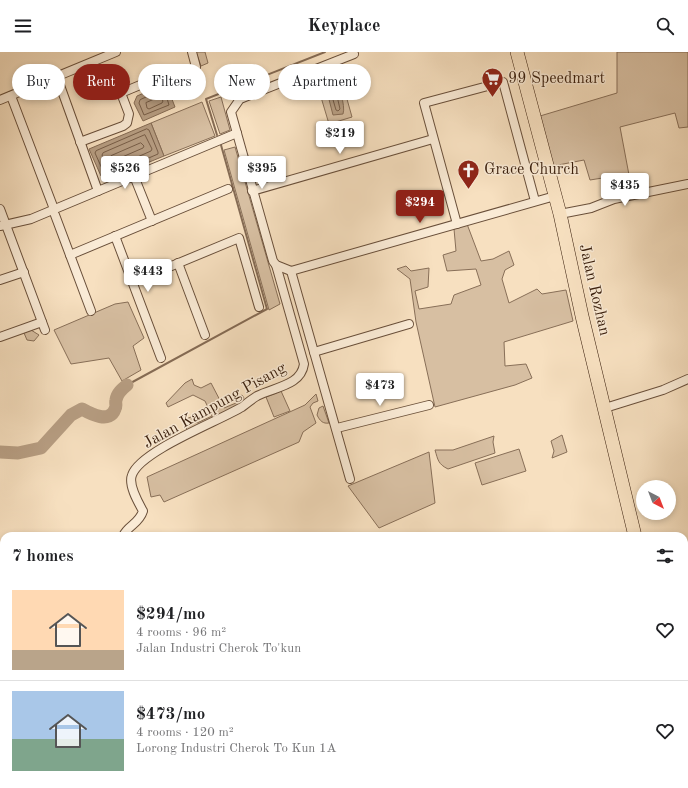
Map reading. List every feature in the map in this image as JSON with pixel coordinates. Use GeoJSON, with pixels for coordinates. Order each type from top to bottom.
{"type":"FeatureCollection","features":[{"type":"Feature","properties":{"kind":"main road","name":"Jalan Rozhan"},"geometry":{"type":"LineString","coordinates":[[517,52],[560,214],[634,532]]}},
{"type":"Feature","properties":{"kind":"street"},"geometry":{"type":"LineString","coordinates":[[65,73],[116,52]]}},
{"type":"Feature","properties":{"kind":"street"},"geometry":{"type":"LineString","coordinates":[[192,52],[195,64]]}},
{"type":"Feature","properties":{"kind":"street"},"geometry":{"type":"LineString","coordinates":[[354,54],[240,99],[231,112],[252,191],[273,261],[276,265],[291,271],[555,196]]}},
{"type":"Feature","properties":{"kind":"street"},"geometry":{"type":"LineString","coordinates":[[457,224],[424,104],[504,82],[535,201]]}},
{"type":"Feature","properties":{"kind":"street"},"geometry":{"type":"LineString","coordinates":[[80,142],[127,123],[128,114],[121,93],[138,86]]}},
{"type":"Feature","properties":{"kind":"street"},"geometry":{"type":"LineString","coordinates":[[0,100],[11,96],[55,212],[90,311]]}},
{"type":"Feature","properties":{"kind":"street"},"geometry":{"type":"LineString","coordinates":[[64,100],[98,191]]}},
{"type":"Feature","properties":{"kind":"street"},"geometry":{"type":"LineString","coordinates":[[3,226],[55,212],[98,191],[237,133]]}},
{"type":"Feature","properties":{"kind":"street"},"geometry":{"type":"LineString","coordinates":[[252,191],[434,139]]}},
{"type":"Feature","properties":{"kind":"street"},"geometry":{"type":"LineString","coordinates":[[134,176],[152,220]]}},
{"type":"Feature","properties":{"kind":"street"},"geometry":{"type":"LineString","coordinates":[[560,214],[591,208],[614,199],[688,184]]}},
{"type":"Feature","properties":{"kind":"street"},"geometry":{"type":"LineString","coordinates":[[70,255],[228,189]]}},
{"type":"Feature","properties":{"kind":"street"},"geometry":{"type":"LineString","coordinates":[[0,208],[3,226],[24,272],[45,330]]}},
{"type":"Feature","properties":{"kind":"street"},"geometry":{"type":"LineString","coordinates":[[115,236],[161,358]]}},
{"type":"Feature","properties":{"kind":"street"},"geometry":{"type":"LineString","coordinates":[[133,282],[239,238],[259,307]]}},
{"type":"Feature","properties":{"kind":"street"},"geometry":{"type":"LineString","coordinates":[[178,263],[205,335]]}},
{"type":"Feature","properties":{"kind":"street","name":"Jalan Kampung Pisang"},"geometry":{"type":"LineString","coordinates":[[125,532],[141,519],[143,511],[136,500],[131,476],[134,470],[152,454],[242,406],[258,395],[295,381],[303,371],[304,364],[276,265]]}},
{"type":"Feature","properties":{"kind":"street"},"geometry":{"type":"LineString","coordinates":[[291,271],[337,428],[350,479]]}},
{"type":"Feature","properties":{"kind":"street"},"geometry":{"type":"LineString","coordinates":[[0,280],[24,272]]}},
{"type":"Feature","properties":{"kind":"street"},"geometry":{"type":"LineString","coordinates":[[0,337],[42,322]]}},
{"type":"Feature","properties":{"kind":"street"},"geometry":{"type":"LineString","coordinates":[[314,352],[410,324]]}},
{"type":"Feature","properties":{"kind":"street"},"geometry":{"type":"LineString","coordinates":[[604,408],[663,390],[688,379]]}},
{"type":"Feature","properties":{"kind":"street"},"geometry":{"type":"LineString","coordinates":[[337,428],[428,405]]}},
{"type":"Feature","properties":{"kind":"shaded area"},"geometry":{"type":"Polygon","coordinates":[[[196,52],[205,52],[208,63],[200,64],[196,52]]]}},
{"type":"Feature","properties":{"kind":"shaded area"},"geometry":{"type":"Polygon","coordinates":[[[617,52],[688,52],[688,127],[679,128],[675,113],[620,127],[632,191],[625,193],[621,175],[590,180],[584,160],[553,166],[540,116],[617,93],[617,52]]]}},
{"type":"Feature","properties":{"kind":"shaded area"},"geometry":{"type":"Polygon","coordinates":[[[214,99],[222,100],[230,130],[220,134],[209,101],[214,99]]]}},
{"type":"Feature","properties":{"kind":"shaded area"},"geometry":{"type":"Polygon","coordinates":[[[322,100],[347,100],[352,117],[329,124],[322,100]]]}},
{"type":"Feature","properties":{"kind":"shaded area"},"geometry":{"type":"Polygon","coordinates":[[[202,102],[215,136],[164,156],[151,123],[202,102]]]}},
{"type":"Feature","properties":{"kind":"shaded area"},"geometry":{"type":"Polygon","coordinates":[[[235,147],[280,304],[269,310],[224,150],[235,147]]]}},
{"type":"Feature","properties":{"kind":"shaded area"},"geometry":{"type":"Polygon","coordinates":[[[467,224],[481,261],[493,259],[509,251],[514,265],[505,270],[502,279],[509,303],[537,289],[542,294],[566,290],[573,321],[504,342],[505,366],[526,364],[532,378],[515,385],[435,407],[416,322],[410,279],[397,269],[406,266],[411,271],[429,268],[428,287],[415,291],[419,309],[451,304],[454,295],[481,285],[476,269],[447,271],[443,255],[456,251],[454,229],[467,224]]]}},
{"type":"Feature","properties":{"kind":"shaded area"},"geometry":{"type":"Polygon","coordinates":[[[128,302],[144,338],[133,346],[141,370],[122,381],[109,358],[71,364],[54,330],[115,304],[128,302]]]}},
{"type":"Feature","properties":{"kind":"shaded area"},"geometry":{"type":"Polygon","coordinates":[[[31,330],[39,335],[34,341],[27,340],[24,333],[31,330]]]}},
{"type":"Feature","properties":{"kind":"shaded area"},"geometry":{"type":"Polygon","coordinates":[[[192,379],[194,385],[201,388],[211,383],[224,408],[236,403],[235,399],[242,395],[244,398],[238,406],[188,431],[182,421],[193,416],[197,423],[212,416],[205,401],[193,395],[168,407],[166,403],[185,383],[192,379]]]}},
{"type":"Feature","properties":{"kind":"shaded area"},"geometry":{"type":"Polygon","coordinates":[[[281,391],[290,411],[274,417],[266,397],[281,391]]]}},
{"type":"Feature","properties":{"kind":"shaded area"},"geometry":{"type":"Polygon","coordinates":[[[316,394],[318,401],[313,403],[310,407],[316,423],[303,432],[299,442],[164,502],[160,495],[151,497],[147,477],[305,405],[316,394]]]}},
{"type":"Feature","properties":{"kind":"shaded area"},"geometry":{"type":"Polygon","coordinates":[[[323,406],[329,423],[322,422],[317,415],[319,408],[323,406]]]}},
{"type":"Feature","properties":{"kind":"shaded area"},"geometry":{"type":"Polygon","coordinates":[[[562,435],[567,452],[552,458],[554,451],[551,441],[562,435]]]}},
{"type":"Feature","properties":{"kind":"shaded area"},"geometry":{"type":"Polygon","coordinates":[[[494,436],[493,442],[495,453],[448,469],[440,463],[435,450],[453,450],[494,436]]]}},
{"type":"Feature","properties":{"kind":"shaded area"},"geometry":{"type":"Polygon","coordinates":[[[519,449],[526,471],[482,485],[475,463],[519,449]]]}},
{"type":"Feature","properties":{"kind":"shaded area"},"geometry":{"type":"Polygon","coordinates":[[[429,452],[435,503],[379,528],[348,486],[429,452]]]}},
{"type":"Feature","properties":{"kind":"water"},"geometry":{"type":"Polygon","coordinates":[[[137,96],[138,100],[172,100],[175,107],[143,121],[134,103],[137,96]]]}},
{"type":"Feature","properties":{"kind":"water"},"geometry":{"type":"Polygon","coordinates":[[[329,100],[342,100],[344,110],[343,114],[333,115],[329,100]]]}},
{"type":"Feature","properties":{"kind":"water"},"geometry":{"type":"Polygon","coordinates":[[[151,123],[164,156],[108,179],[101,176],[89,149],[151,123]]]}},
{"type":"Feature","properties":{"kind":"waterway"},"geometry":{"type":"LineString","coordinates":[[217,135],[206,99],[325,52]]}},
{"type":"Feature","properties":{"kind":"waterway"},"geometry":{"type":"LineString","coordinates":[[127,385],[267,309],[221,145]]}},
{"type":"Feature","properties":{"kind":"waterway"},"geometry":{"type":"LineString","coordinates":[[0,452],[18,453],[41,448],[71,415],[82,409],[105,417],[113,414],[116,408],[116,401],[119,393],[127,385]]}},
{"type":"Feature","properties":{"kind":"place","name":"99 Speedmart"},"geometry":{"type":"Point","coordinates":[492,98]}},
{"type":"Feature","properties":{"kind":"place","name":"Grace Church"},"geometry":{"type":"Point","coordinates":[469,190]}}]}
